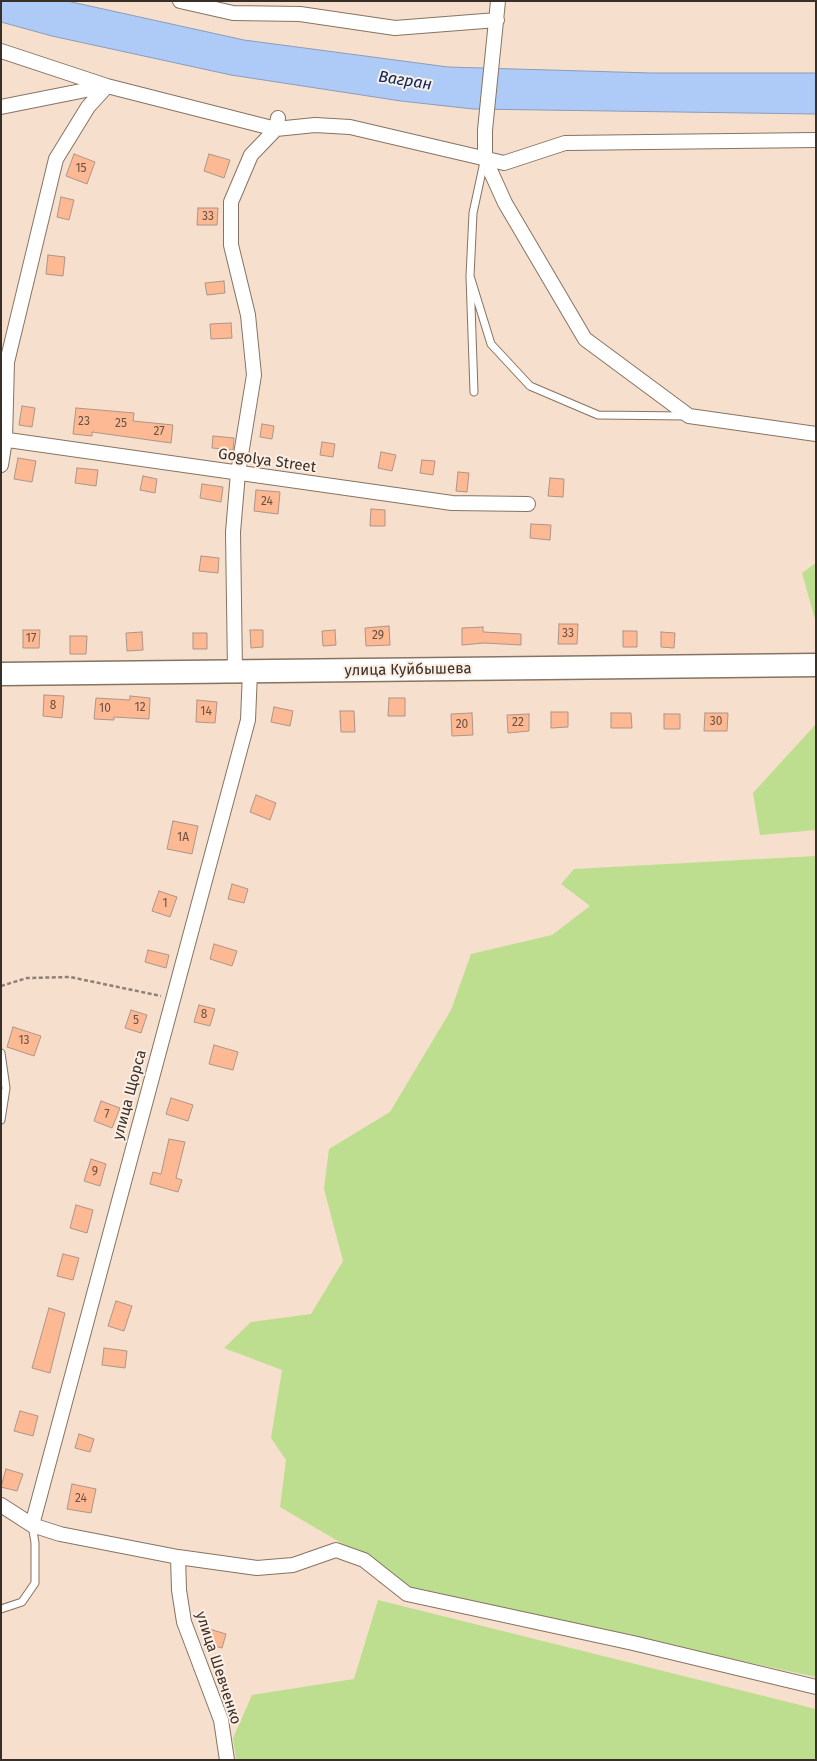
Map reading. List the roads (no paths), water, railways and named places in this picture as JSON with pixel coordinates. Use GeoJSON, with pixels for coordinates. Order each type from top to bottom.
{"type":"FeatureCollection","features":[{"type":"Feature","properties":{"kind":"highway","name":"улица Куйбышева"},"geometry":{"type":"LineString","coordinates":[[1,674],[816,665]]}},
{"type":"Feature","properties":{"kind":"street"},"geometry":{"type":"LineString","coordinates":[[180,1],[233,13],[300,11],[395,28],[498,20]]}},
{"type":"Feature","properties":{"kind":"street"},"geometry":{"type":"LineString","coordinates":[[498,1],[498,20],[485,130],[485,159],[505,203],[585,339],[689,416],[816,434]]}},
{"type":"Feature","properties":{"kind":"street"},"geometry":{"type":"LineString","coordinates":[[1,51],[107,86],[277,123],[350,127],[504,163],[565,143],[816,140]]}},
{"type":"Feature","properties":{"kind":"street"},"geometry":{"type":"LineString","coordinates":[[1,107],[107,86]]}},
{"type":"Feature","properties":{"kind":"street"},"geometry":{"type":"LineString","coordinates":[[1,464],[7,362],[56,159],[88,107],[107,86]]}},
{"type":"Feature","properties":{"kind":"street","name":"улица Щорса"},"geometry":{"type":"LineString","coordinates":[[32,1525],[248,720],[242,672],[233,532],[238,473],[254,375],[248,315],[231,245],[231,202],[251,155],[277,123]]}},
{"type":"Feature","properties":{"kind":"street","name":"Gogolya Street"},"geometry":{"type":"LineString","coordinates":[[3,440],[452,503],[528,504]]}},
{"type":"Feature","properties":{"kind":"street"},"geometry":{"type":"LineString","coordinates":[[1,1505],[32,1525],[60,1534],[178,1557],[257,1568],[294,1565],[336,1550],[364,1560],[407,1594],[633,1643],[816,1687]]}},
{"type":"Feature","properties":{"kind":"street","name":"улица Шевченко"},"geometry":{"type":"LineString","coordinates":[[178,1557],[179,1590],[184,1622],[221,1720],[227,1760]]}},
{"type":"Feature","properties":{"kind":"lane"},"geometry":{"type":"LineString","coordinates":[[474,392],[470,276],[473,213],[485,159]]}},
{"type":"Feature","properties":{"kind":"lane"},"geometry":{"type":"LineString","coordinates":[[470,276],[492,344],[530,386],[598,415],[689,416]]}},
{"type":"Feature","properties":{"kind":"lane"},"geometry":{"type":"LineString","coordinates":[[1,1053],[6,1088],[1,1120]]}},
{"type":"Feature","properties":{"kind":"lane"},"geometry":{"type":"LineString","coordinates":[[1,1609],[22,1602],[35,1583],[36,1543],[32,1525]]}},
{"type":"Feature","properties":{"kind":"water","name":"Вагран"},"geometry":{"type":"Polygon","coordinates":[[[1,1],[67,1],[244,40],[448,67],[651,73],[816,73],[816,114],[473,109],[401,101],[231,75],[52,36],[1,22],[1,1]]]}}]}
